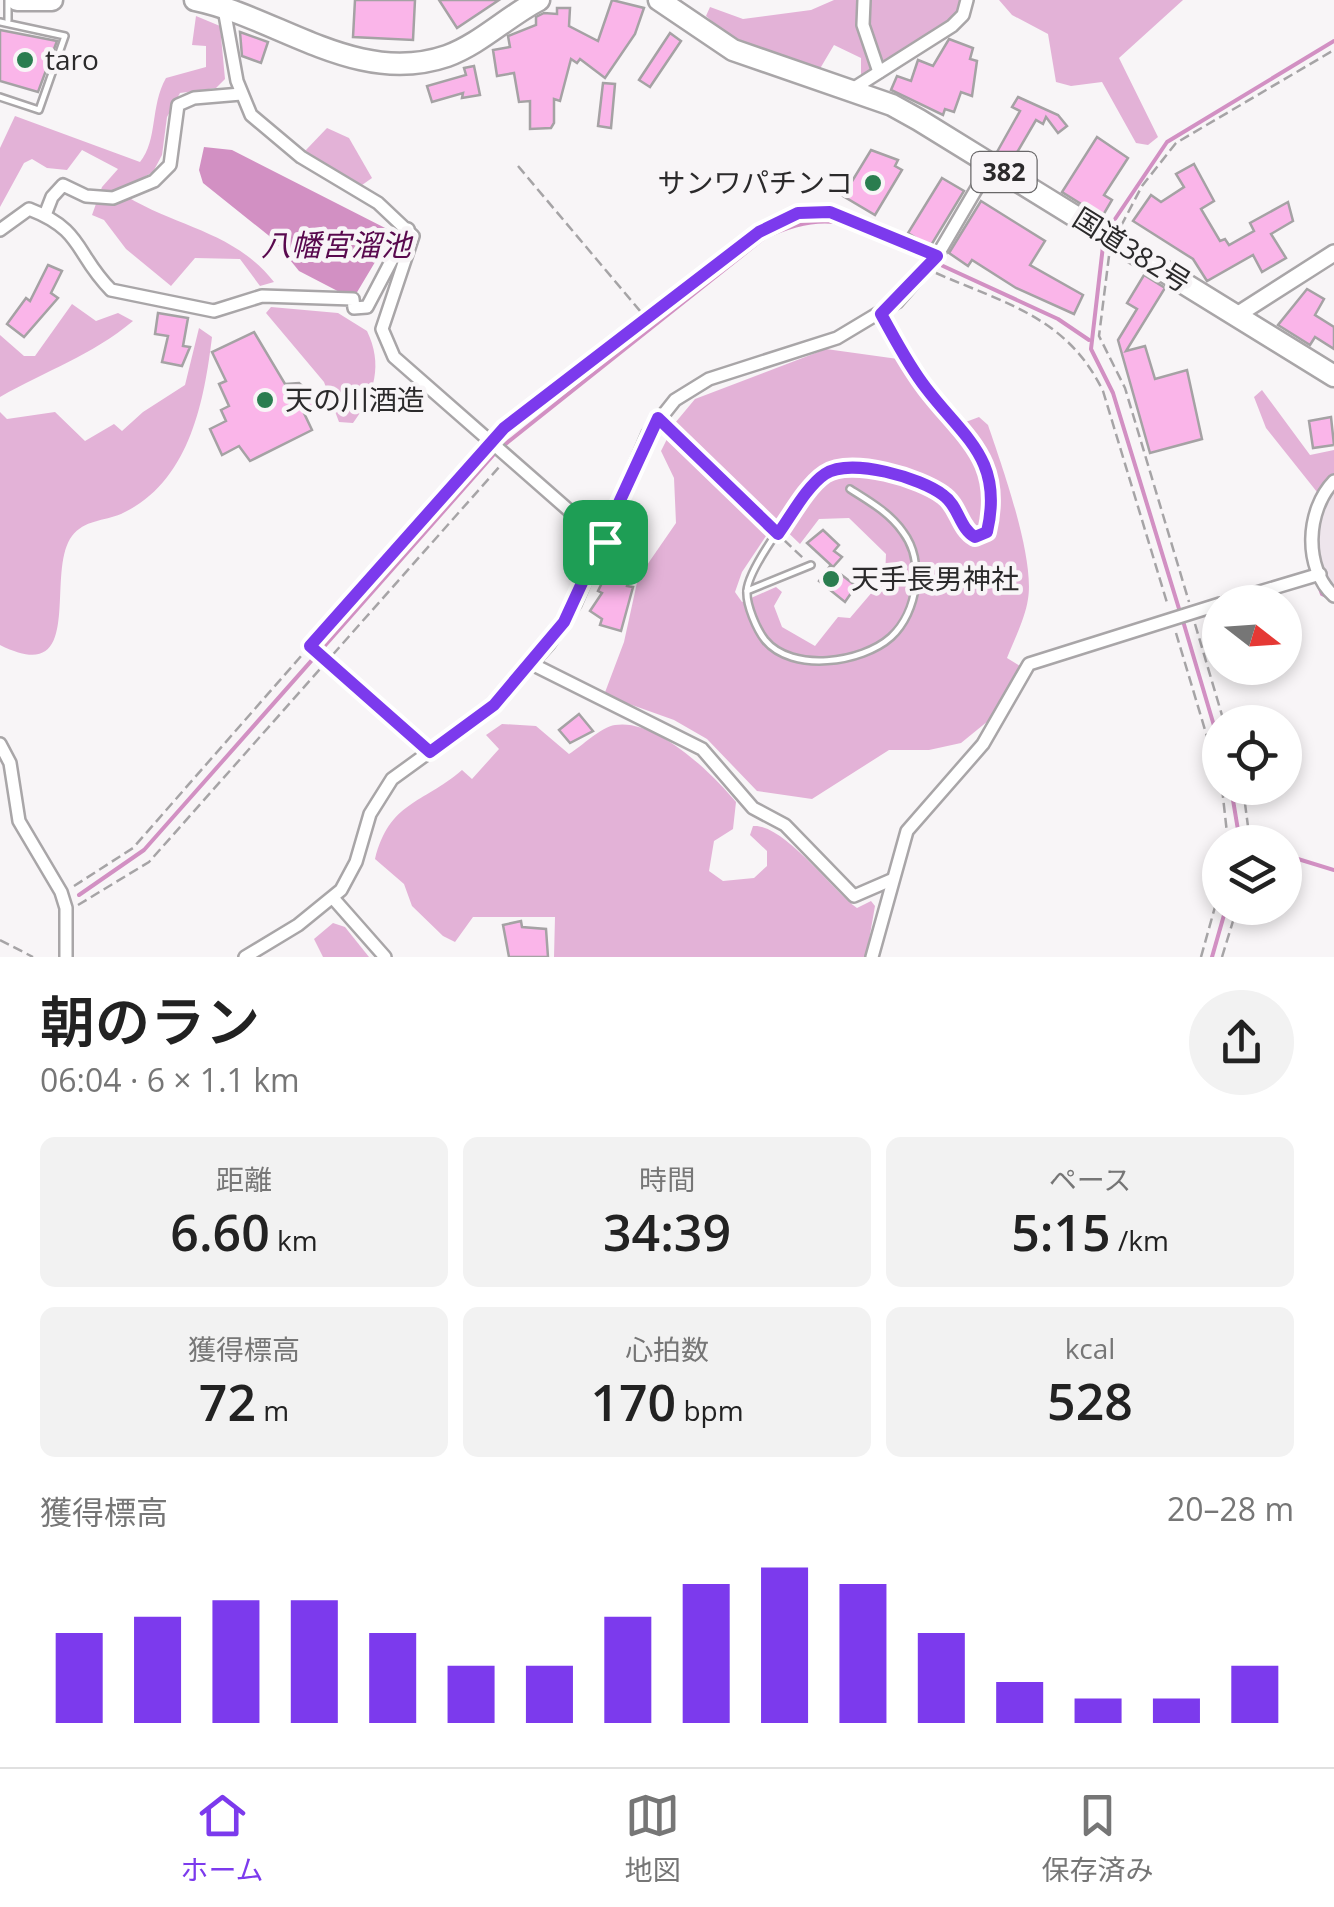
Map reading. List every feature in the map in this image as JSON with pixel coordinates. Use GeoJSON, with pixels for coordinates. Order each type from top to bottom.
{"type":"FeatureCollection","features":[{"type":"Feature","properties":{"kind":"highway"},"geometry":{"type":"LineString","coordinates":[[17,0],[50,0]]}},
{"type":"Feature","properties":{"kind":"highway"},"geometry":{"type":"LineString","coordinates":[[194,0],[340,54],[396,64],[448,55],[540,0]]}},
{"type":"Feature","properties":{"kind":"highway","name":"国道382号"},"geometry":{"type":"LineString","coordinates":[[659,0],[734,50],[892,105],[1115,238],[1334,376]]}},
{"type":"Feature","properties":{"kind":"street"},"geometry":{"type":"LineString","coordinates":[[864,0],[864,25],[878,72]]}},
{"type":"Feature","properties":{"kind":"street"},"geometry":{"type":"LineString","coordinates":[[851,90],[952,26],[963,15],[967,0]]}},
{"type":"Feature","properties":{"kind":"street"},"geometry":{"type":"LineString","coordinates":[[224,9],[242,94],[251,114],[278,140],[360,190],[413,236],[382,329],[386,347],[605,542]]}},
{"type":"Feature","properties":{"kind":"street"},"geometry":{"type":"LineString","coordinates":[[45,215],[52,196],[64,185],[86,196],[114,198],[154,181],[170,166],[178,104],[194,98],[242,94]]}},
{"type":"Feature","properties":{"kind":"street"},"geometry":{"type":"LineString","coordinates":[[245,957],[333,898],[350,875],[370,814],[392,778],[494,705],[532,664],[576,604],[658,418],[696,385],[836,338],[881,314],[928,269],[990,164]]}},
{"type":"Feature","properties":{"kind":"street"},"geometry":{"type":"LineString","coordinates":[[0,230],[29,209],[45,215],[66,226],[111,290],[214,311],[262,296],[353,299],[354,308],[366,308],[408,230]]}},
{"type":"Feature","properties":{"kind":"street"},"geometry":{"type":"LineString","coordinates":[[1236,314],[1334,253]]}},
{"type":"Feature","properties":{"kind":"street"},"geometry":{"type":"LineString","coordinates":[[1334,481],[1324,492],[1310,535],[1320,574],[1334,596]]}},
{"type":"Feature","properties":{"kind":"street"},"geometry":{"type":"LineString","coordinates":[[1283,585],[1320,574]]}},
{"type":"Feature","properties":{"kind":"street"},"geometry":{"type":"LineString","coordinates":[[872,957],[890,880],[910,824],[983,744],[1029,664],[1202,610]]}},
{"type":"Feature","properties":{"kind":"street"},"geometry":{"type":"LineString","coordinates":[[532,664],[702,749],[753,808],[785,825],[854,896],[890,880]]}},
{"type":"Feature","properties":{"kind":"street"},"geometry":{"type":"LineString","coordinates":[[0,744],[10,764],[20,821],[61,892],[66,908],[66,957]]}},
{"type":"Feature","properties":{"kind":"street"},"geometry":{"type":"LineString","coordinates":[[333,898],[385,957]]}},
{"type":"Feature","properties":{"kind":"lane"},"geometry":{"type":"LineString","coordinates":[[8,0],[8,20]]}},
{"type":"Feature","properties":{"kind":"lane"},"geometry":{"type":"LineString","coordinates":[[0,22],[8,20],[65,36],[39,110],[0,97]]}},
{"type":"Feature","properties":{"kind":"lane"},"geometry":{"type":"LineString","coordinates":[[850,489],[883,511],[913,548],[917,579],[911,603],[890,638],[868,650],[829,660],[789,658],[762,636],[747,591],[753,570],[822,475],[850,468],[876,469],[944,495],[967,533],[975,537],[987,532],[990,497],[980,452],[913,370],[881,314]]}},
{"type":"Feature","properties":{"kind":"lane"},"geometry":{"type":"LineString","coordinates":[[747,591],[808,562]]}},
{"type":"Feature","properties":{"kind":"path"},"geometry":{"type":"LineString","coordinates":[[1203,705],[1125,388],[1100,336],[1107,267],[1115,238],[1142,186],[1176,143],[1334,50]]}},
{"type":"Feature","properties":{"kind":"path"},"geometry":{"type":"LineString","coordinates":[[518,166],[647,319]]}},
{"type":"Feature","properties":{"kind":"path"},"geometry":{"type":"LineString","coordinates":[[61,892],[132,848],[312,648],[500,450],[731,250],[798,213],[842,216],[937,256]]}},
{"type":"Feature","properties":{"kind":"path"},"geometry":{"type":"LineString","coordinates":[[928,269],[1049,323],[1089,362],[1217,705]]}},
{"type":"Feature","properties":{"kind":"path"},"geometry":{"type":"LineString","coordinates":[[658,418],[808,562]]}},
{"type":"Feature","properties":{"kind":"path"},"geometry":{"type":"LineString","coordinates":[[66,908],[78,905],[149,862],[327,661],[500,450]]}},
{"type":"Feature","properties":{"kind":"path"},"geometry":{"type":"LineString","coordinates":[[312,648],[430,752]]}},
{"type":"Feature","properties":{"kind":"path"},"geometry":{"type":"LineString","coordinates":[[1201,957],[1210,925]]}},
{"type":"Feature","properties":{"kind":"path"},"geometry":{"type":"LineString","coordinates":[[1222,957],[1231,925]]}},
{"type":"Feature","properties":{"kind":"path"},"geometry":{"type":"LineString","coordinates":[[0,940],[34,957]]}},
{"type":"Feature","properties":{"kind":"shaded area"},"geometry":{"type":"Polygon","coordinates":[[[834,0],[961,0],[961,11],[861,77],[861,58],[834,45],[818,72],[726,34],[706,16],[710,7],[743,19],[811,10],[834,0]]]}},
{"type":"Feature","properties":{"kind":"shaded area"},"geometry":{"type":"Polygon","coordinates":[[[999,0],[1183,0],[1119,58],[1158,137],[1148,145],[1136,143],[1102,82],[1071,86],[1056,82],[1048,34],[1012,15],[999,0]]]}},
{"type":"Feature","properties":{"kind":"shaded area"},"geometry":{"type":"Polygon","coordinates":[[[196,16],[220,26],[225,79],[216,88],[180,93],[167,117],[162,155],[153,172],[118,191],[240,251],[274,282],[260,286],[240,259],[195,258],[171,286],[126,249],[104,220],[92,215],[102,187],[118,169],[82,150],[67,170],[47,168],[32,159],[24,163],[0,207],[0,148],[15,116],[140,162],[149,144],[166,78],[206,67],[206,46],[192,45],[196,16]]]}},
{"type":"Feature","properties":{"kind":"shaded area"},"geometry":{"type":"Polygon","coordinates":[[[327,128],[349,138],[372,178],[362,185],[305,151],[327,128]]]}},
{"type":"Feature","properties":{"kind":"shaded area"},"geometry":{"type":"Polygon","coordinates":[[[72,304],[96,321],[118,313],[133,321],[85,353],[0,397],[0,335],[24,356],[35,356],[72,304]]]}},
{"type":"Feature","properties":{"kind":"shaded area"},"geometry":{"type":"Polygon","coordinates":[[[271,307],[338,313],[367,331],[375,355],[374,378],[367,401],[353,423],[339,422],[324,382],[266,313],[271,307]]]}},
{"type":"Feature","properties":{"kind":"shaded area"},"geometry":{"type":"Polygon","coordinates":[[[199,328],[212,337],[209,362],[198,414],[178,462],[144,500],[121,514],[82,527],[72,536],[64,553],[59,621],[54,640],[44,652],[27,654],[0,645],[0,412],[7,419],[55,412],[85,441],[114,424],[122,431],[185,385],[199,328]]]}},
{"type":"Feature","properties":{"kind":"shaded area"},"geometry":{"type":"Polygon","coordinates":[[[826,349],[898,359],[955,426],[979,417],[988,425],[1016,512],[1029,581],[1024,614],[1007,658],[1020,666],[988,721],[961,743],[929,750],[889,750],[812,799],[757,791],[707,739],[674,720],[604,695],[624,642],[638,578],[676,523],[674,478],[661,451],[667,439],[684,456],[693,445],[675,423],[695,399],[826,349]],[[849,518],[819,519],[800,544],[776,521],[742,572],[735,592],[742,602],[776,587],[782,592],[774,606],[782,627],[815,646],[838,617],[850,618],[885,577],[886,554],[849,518]]]}},
{"type":"Feature","properties":{"kind":"shaded area"},"geometry":{"type":"Polygon","coordinates":[[[1262,390],[1310,455],[1334,450],[1334,476],[1317,492],[1266,428],[1254,397],[1262,390]]]}},
{"type":"Feature","properties":{"kind":"shaded area"},"geometry":{"type":"Polygon","coordinates":[[[1334,488],[1334,591],[1324,573],[1316,533],[1334,488]]]}},
{"type":"Feature","properties":{"kind":"shaded area"},"geometry":{"type":"Polygon","coordinates":[[[502,724],[536,726],[569,754],[615,725],[631,725],[665,739],[698,763],[736,802],[733,829],[714,841],[709,871],[723,881],[754,878],[767,866],[767,851],[750,835],[753,826],[778,835],[857,908],[871,901],[875,906],[866,957],[554,957],[555,917],[473,917],[455,942],[443,936],[412,906],[404,884],[375,859],[381,840],[398,815],[462,770],[472,779],[499,749],[486,735],[502,724]]]}},
{"type":"Feature","properties":{"kind":"shaded area"},"geometry":{"type":"Polygon","coordinates":[[[333,923],[345,927],[369,957],[323,957],[314,939],[333,923]]]}},
{"type":"Feature","properties":{"kind":"water","name":"八幡宮溜池"},"geometry":{"type":"Polygon","coordinates":[[[204,147],[232,150],[393,232],[353,299],[299,271],[273,239],[203,183],[199,170],[204,147]]]}},
{"type":"Feature","properties":{"kind":"building"},"geometry":{"type":"Polygon","coordinates":[[[355,0],[415,0],[413,40],[353,37],[355,0]]]}},
{"type":"Feature","properties":{"kind":"building"},"geometry":{"type":"Polygon","coordinates":[[[439,0],[499,0],[457,28],[439,0]]]}},
{"type":"Feature","properties":{"kind":"building"},"geometry":{"type":"Polygon","coordinates":[[[612,0],[644,8],[635,34],[605,78],[580,59],[577,63],[571,59],[560,101],[554,99],[554,123],[551,128],[530,129],[530,101],[519,102],[514,73],[497,76],[493,50],[510,47],[508,36],[536,25],[536,17],[544,13],[557,14],[557,8],[570,8],[569,26],[598,41],[612,0]]]}},
{"type":"Feature","properties":{"kind":"building","name":"taro"},"geometry":{"type":"Polygon","coordinates":[[[0,30],[57,41],[38,92],[0,81],[0,30]]]}},
{"type":"Feature","properties":{"kind":"building"},"geometry":{"type":"Polygon","coordinates":[[[240,32],[268,42],[261,63],[242,56],[240,32]]]}},
{"type":"Feature","properties":{"kind":"building"},"geometry":{"type":"Polygon","coordinates":[[[670,33],[681,41],[650,87],[639,80],[670,33]]]}},
{"type":"Feature","properties":{"kind":"building"},"geometry":{"type":"Polygon","coordinates":[[[949,39],[973,48],[970,59],[977,61],[972,96],[961,92],[954,112],[945,109],[943,115],[891,90],[897,76],[911,81],[918,60],[933,66],[949,39]]]}},
{"type":"Feature","properties":{"kind":"building"},"geometry":{"type":"Polygon","coordinates":[[[474,66],[480,95],[462,98],[463,93],[432,102],[427,86],[466,75],[464,68],[474,66]]]}},
{"type":"Feature","properties":{"kind":"building"},"geometry":{"type":"Polygon","coordinates":[[[603,83],[615,84],[611,128],[598,126],[603,83]]]}},
{"type":"Feature","properties":{"kind":"building"},"geometry":{"type":"Polygon","coordinates":[[[1018,97],[1058,115],[1067,126],[1058,133],[1046,117],[1043,124],[1036,120],[1012,161],[997,152],[1020,111],[1012,107],[1018,97]]]}},
{"type":"Feature","properties":{"kind":"building"},"geometry":{"type":"Polygon","coordinates":[[[1097,137],[1128,158],[1104,195],[1112,200],[1102,217],[1062,192],[1097,137]]]}},
{"type":"Feature","properties":{"kind":"building","name":"サンワパチンコ"},"geometry":{"type":"Polygon","coordinates":[[[871,150],[898,160],[895,166],[902,170],[875,215],[843,196],[871,150]]]}},
{"type":"Feature","properties":{"kind":"building"},"geometry":{"type":"Polygon","coordinates":[[[1194,164],[1214,201],[1201,209],[1220,241],[1225,239],[1229,245],[1254,231],[1250,223],[1288,202],[1293,221],[1271,234],[1286,258],[1262,272],[1253,255],[1207,281],[1193,259],[1133,221],[1151,195],[1161,202],[1184,187],[1176,174],[1194,164]]]}},
{"type":"Feature","properties":{"kind":"building"},"geometry":{"type":"Polygon","coordinates":[[[942,178],[964,191],[930,247],[908,233],[942,178]]]}},
{"type":"Feature","properties":{"kind":"building"},"geometry":{"type":"Polygon","coordinates":[[[981,201],[1045,241],[1030,265],[1083,295],[1074,314],[1016,288],[972,260],[968,266],[949,253],[981,201]]]}},
{"type":"Feature","properties":{"kind":"building"},"geometry":{"type":"Polygon","coordinates":[[[48,265],[62,271],[51,293],[58,298],[24,337],[7,324],[26,298],[30,301],[48,265]]]}},
{"type":"Feature","properties":{"kind":"building"},"geometry":{"type":"Polygon","coordinates":[[[1144,275],[1165,288],[1126,351],[1145,346],[1155,379],[1187,370],[1202,439],[1150,453],[1118,340],[1137,309],[1127,303],[1144,275]]]}},
{"type":"Feature","properties":{"kind":"building"},"geometry":{"type":"Polygon","coordinates":[[[1307,289],[1324,299],[1315,315],[1334,327],[1334,349],[1315,337],[1310,345],[1278,325],[1307,289]]]}},
{"type":"Feature","properties":{"kind":"building"},"geometry":{"type":"Polygon","coordinates":[[[158,313],[188,318],[183,346],[190,347],[182,366],[162,362],[168,336],[155,334],[158,313]]]}},
{"type":"Feature","properties":{"kind":"building","name":"天の川酒造"},"geometry":{"type":"Polygon","coordinates":[[[254,332],[285,384],[299,383],[323,404],[304,413],[312,430],[250,461],[239,446],[222,455],[210,429],[226,421],[221,410],[229,406],[219,384],[226,381],[212,352],[254,332]]]}},
{"type":"Feature","properties":{"kind":"building"},"geometry":{"type":"Polygon","coordinates":[[[1331,417],[1334,445],[1313,448],[1309,421],[1331,417]]]}},
{"type":"Feature","properties":{"kind":"building"},"geometry":{"type":"Polygon","coordinates":[[[823,530],[839,545],[834,551],[842,557],[833,567],[807,543],[823,530]]]}},
{"type":"Feature","properties":{"kind":"building"},"geometry":{"type":"Polygon","coordinates":[[[830,566],[856,586],[845,602],[819,581],[830,566]]]}},
{"type":"Feature","properties":{"kind":"building"},"geometry":{"type":"Polygon","coordinates":[[[610,567],[630,573],[627,586],[633,587],[621,631],[600,625],[602,619],[590,611],[602,593],[598,591],[610,567]]]}},
{"type":"Feature","properties":{"kind":"building"},"geometry":{"type":"Polygon","coordinates":[[[579,714],[593,731],[570,743],[559,730],[579,714]]]}},
{"type":"Feature","properties":{"kind":"building"},"geometry":{"type":"Polygon","coordinates":[[[521,921],[522,927],[546,929],[548,957],[509,957],[503,925],[521,921]]]}},
{"type":"Feature","properties":{"kind":"waterway"},"geometry":{"type":"LineString","coordinates":[[1111,225],[1167,142],[1334,41]]}},
{"type":"Feature","properties":{"kind":"waterway"},"geometry":{"type":"LineString","coordinates":[[503,446],[764,238],[809,223],[846,224],[924,259]]}},
{"type":"Feature","properties":{"kind":"waterway"},"geometry":{"type":"LineString","coordinates":[[1103,246],[1091,349],[1113,393],[1180,612]]}},
{"type":"Feature","properties":{"kind":"waterway"},"geometry":{"type":"LineString","coordinates":[[943,266],[1058,319],[1089,340]]}},
{"type":"Feature","properties":{"kind":"waterway"},"geometry":{"type":"LineString","coordinates":[[79,895],[144,850],[496,452]]}},
{"type":"Feature","properties":{"kind":"waterway"},"geometry":{"type":"LineString","coordinates":[[1318,583],[1322,594],[1330,598]]}},
{"type":"Feature","properties":{"kind":"waterway"},"geometry":{"type":"LineString","coordinates":[[1183,621],[1208,705]]}},
{"type":"Feature","properties":{"kind":"waterway"},"geometry":{"type":"LineString","coordinates":[[1234,805],[1237,825]]}},
{"type":"Feature","properties":{"kind":"waterway"},"geometry":{"type":"LineString","coordinates":[[1302,860],[1334,870]]}},
{"type":"Feature","properties":{"kind":"waterway"},"geometry":{"type":"LineString","coordinates":[[1212,957],[1221,925]]}},
{"type":"Feature","properties":{"kind":"place","name":"taro"},"geometry":{"type":"Point","coordinates":[25,60]}},
{"type":"Feature","properties":{"kind":"place","name":"サンワパチンコ"},"geometry":{"type":"Point","coordinates":[873,183]}},
{"type":"Feature","properties":{"kind":"place","name":"天の川酒造"},"geometry":{"type":"Point","coordinates":[265,400]}},
{"type":"Feature","properties":{"kind":"place","name":"天手長男神社"},"geometry":{"type":"Point","coordinates":[831,579]}},
{"type":"Feature","properties":{"kind":"route"},"geometry":{"type":"LineString","coordinates":[[830,212],[937,256],[913,286],[881,314],[927,390],[970,435],[980,452],[990,497],[987,532],[975,537],[967,533],[944,495],[876,469],[850,468],[822,475],[778,534],[658,418],[605,542],[576,604],[532,664],[494,705],[430,752],[310,646],[504,428],[759,232],[798,213],[830,212]]}}]}
